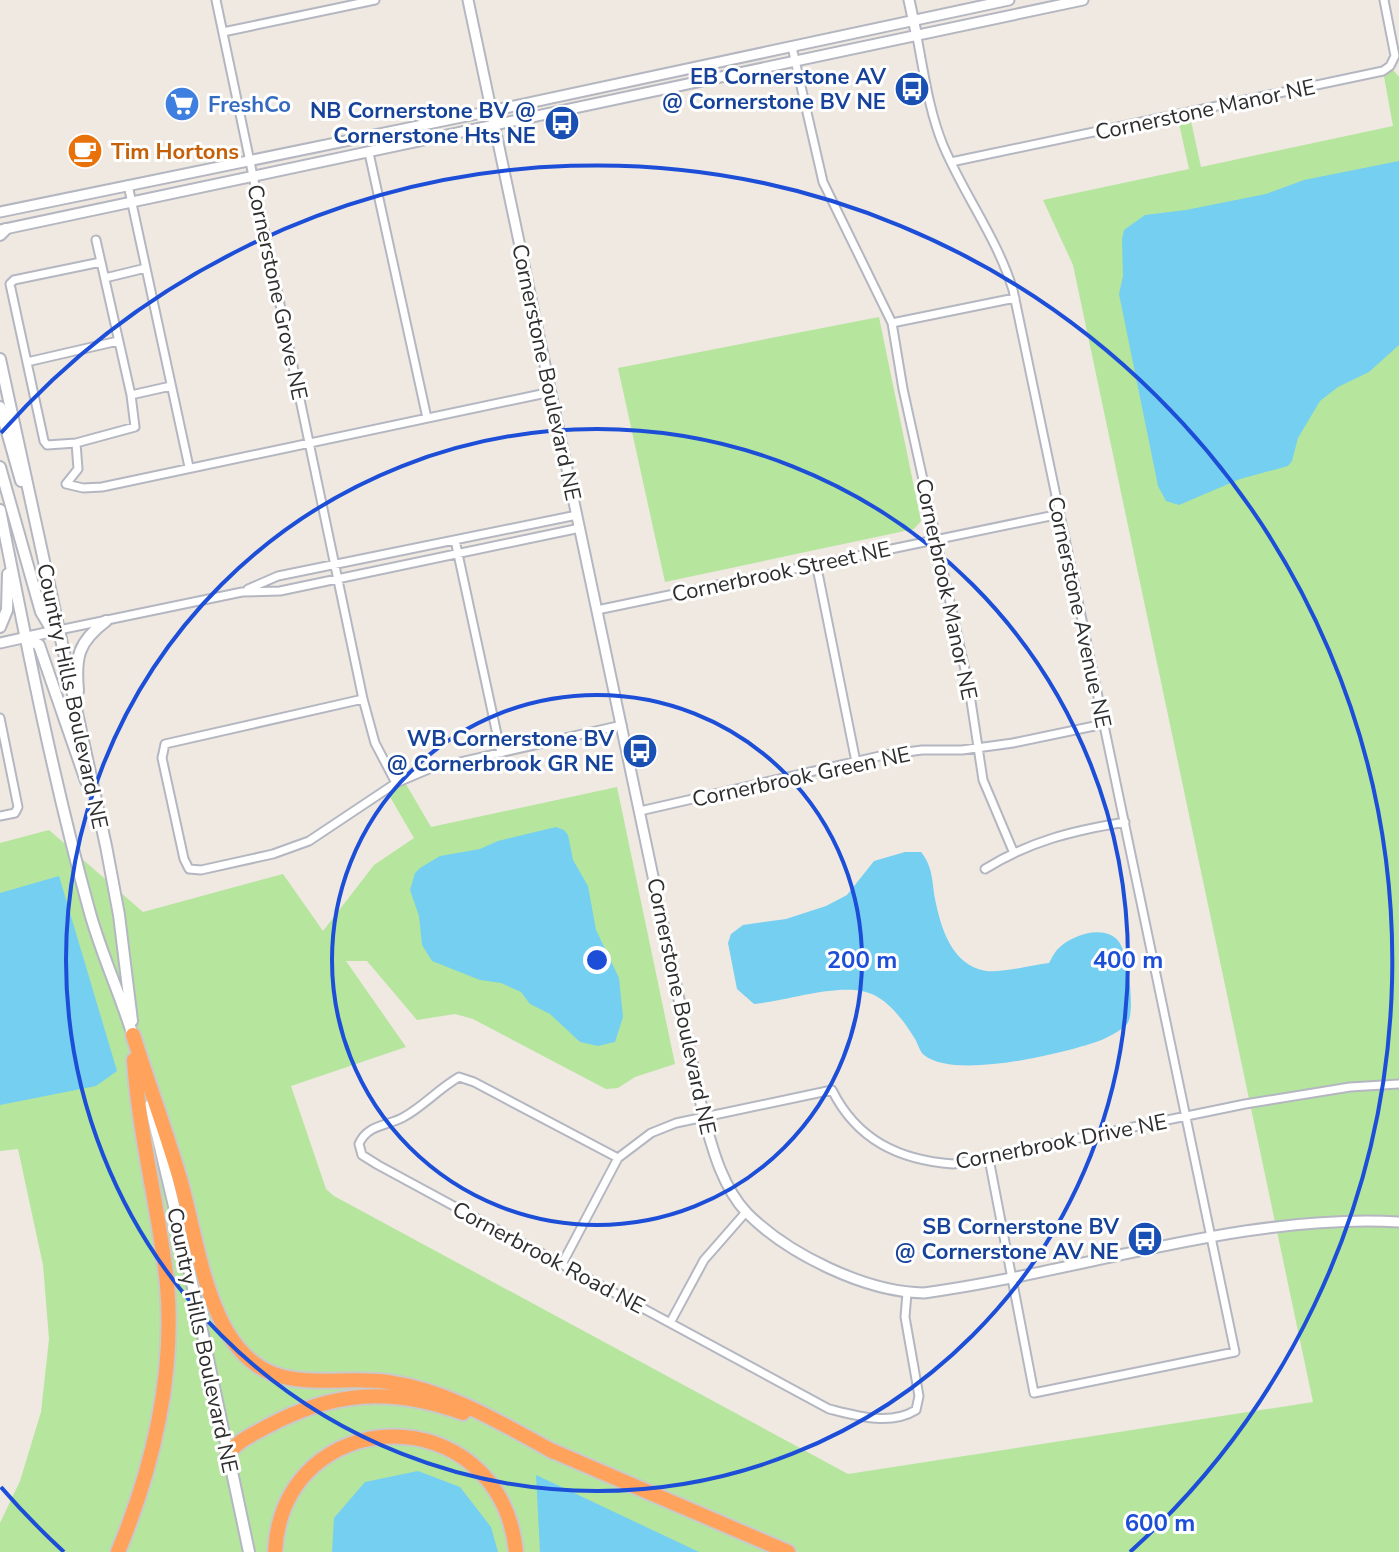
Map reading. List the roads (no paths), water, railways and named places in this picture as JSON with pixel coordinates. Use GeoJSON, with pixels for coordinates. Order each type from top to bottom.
{"type":"FeatureCollection","features":[{"type":"Feature","properties":{"kind":"highway"},"geometry":{"type":"LineString","coordinates":[[133,1035],[179,1177],[212,1297],[226,1330],[244,1355],[262,1369],[281,1377],[384,1381],[438,1394],[476,1409],[554,1452]]}},
{"type":"Feature","properties":{"kind":"highway"},"geometry":{"type":"LineString","coordinates":[[118,1552],[138,1504],[153,1452],[163,1397],[168,1338],[167,1286],[152,1182],[141,1131],[133,1035]]}},
{"type":"Feature","properties":{"kind":"highway"},"geometry":{"type":"LineString","coordinates":[[227,1457],[242,1441],[290,1414],[318,1404],[376,1395],[415,1398],[460,1412],[788,1552]]}},
{"type":"Feature","properties":{"kind":"highway"},"geometry":{"type":"LineString","coordinates":[[275,1552],[289,1500],[310,1472],[346,1445],[393,1436],[437,1443],[459,1454],[478,1469],[506,1510],[516,1552]]}},
{"type":"Feature","properties":{"kind":"main road","name":"Country Hills Boulevard NE"},"geometry":{"type":"LineString","coordinates":[[0,359],[119,915],[133,1035],[183,1242],[249,1552]]}},
{"type":"Feature","properties":{"kind":"main road"},"geometry":{"type":"LineString","coordinates":[[0,407],[14,462],[36,524]]}},
{"type":"Feature","properties":{"kind":"main road"},"geometry":{"type":"LineString","coordinates":[[0,467],[41,612],[50,627],[59,630]]}},
{"type":"Feature","properties":{"kind":"main road","name":"Country Hills Boulevard NE"},"geometry":{"type":"LineString","coordinates":[[0,510],[48,745],[89,912],[102,957],[133,1035]]}},
{"type":"Feature","properties":{"kind":"main road"},"geometry":{"type":"LineString","coordinates":[[0,627],[7,610],[8,548]]}},
{"type":"Feature","properties":{"kind":"main road"},"geometry":{"type":"LineString","coordinates":[[81,733],[76,671],[78,654],[84,641],[106,621]]}},
{"type":"Feature","properties":{"kind":"main road"},"geometry":{"type":"LineString","coordinates":[[26,638],[39,645],[98,809]]}},
{"type":"Feature","properties":{"kind":"street","name":"Cornerstone Grove NE"},"geometry":{"type":"LineString","coordinates":[[216,0],[363,699],[375,743],[396,783]]}},
{"type":"Feature","properties":{"kind":"street"},"geometry":{"type":"LineString","coordinates":[[223,32],[375,0]]}},
{"type":"Feature","properties":{"kind":"street","name":"Cornerstone Boulevard NE"},"geometry":{"type":"LineString","coordinates":[[468,0],[704,1118],[716,1162],[746,1212],[781,1240],[815,1260],[876,1286],[907,1293],[946,1290],[1271,1228],[1369,1220],[1399,1222]]}},
{"type":"Feature","properties":{"kind":"street","name":"Cornerstone Avenue NE"},"geometry":{"type":"LineString","coordinates":[[909,0],[930,105],[951,162],[1001,257],[1015,298],[1235,1352],[1034,1393],[1012,1278]]}},
{"type":"Feature","properties":{"kind":"street"},"geometry":{"type":"LineString","coordinates":[[0,212],[1009,0]]}},
{"type":"Feature","properties":{"kind":"street"},"geometry":{"type":"LineString","coordinates":[[2,232],[1083,0]]}},
{"type":"Feature","properties":{"kind":"street","name":"Cornerstone Manor NE"},"geometry":{"type":"LineString","coordinates":[[951,162],[1383,71],[1395,56],[1384,0]]}},
{"type":"Feature","properties":{"kind":"street","name":"Cornerbrook Manor NE"},"geometry":{"type":"LineString","coordinates":[[792,47],[823,182],[892,323],[903,389],[969,688],[983,780],[1013,851]]}},
{"type":"Feature","properties":{"kind":"street"},"geometry":{"type":"LineString","coordinates":[[369,153],[427,418]]}},
{"type":"Feature","properties":{"kind":"street"},"geometry":{"type":"LineString","coordinates":[[128,185],[189,467]]}},
{"type":"Feature","properties":{"kind":"street"},"geometry":{"type":"LineString","coordinates":[[96,240],[105,278],[118,341],[131,395],[135,427],[76,443],[47,445],[10,284],[14,280],[101,262]]}},
{"type":"Feature","properties":{"kind":"street"},"geometry":{"type":"LineString","coordinates":[[105,278],[146,268]]}},
{"type":"Feature","properties":{"kind":"street"},"geometry":{"type":"LineString","coordinates":[[892,323],[1015,298]]}},
{"type":"Feature","properties":{"kind":"street"},"geometry":{"type":"LineString","coordinates":[[27,362],[118,341]]}},
{"type":"Feature","properties":{"kind":"street"},"geometry":{"type":"LineString","coordinates":[[131,395],[171,386]]}},
{"type":"Feature","properties":{"kind":"street"},"geometry":{"type":"LineString","coordinates":[[76,443],[78,469],[66,484],[83,488],[102,487],[551,392]]}},
{"type":"Feature","properties":{"kind":"street","name":"Cornerbrook Street NE"},"geometry":{"type":"LineString","coordinates":[[597,610],[1060,514]]}},
{"type":"Feature","properties":{"kind":"street"},"geometry":{"type":"LineString","coordinates":[[0,643],[242,592],[280,591],[455,540],[577,515]]}},
{"type":"Feature","properties":{"kind":"street"},"geometry":{"type":"LineString","coordinates":[[242,592],[278,576],[337,572],[458,553],[580,528]]}},
{"type":"Feature","properties":{"kind":"street"},"geometry":{"type":"LineString","coordinates":[[455,540],[501,753]]}},
{"type":"Feature","properties":{"kind":"street"},"geometry":{"type":"LineString","coordinates":[[816,563],[856,762]]}},
{"type":"Feature","properties":{"kind":"street"},"geometry":{"type":"LineString","coordinates":[[363,699],[165,744],[162,758],[189,869],[201,870],[296,847],[335,826],[396,783],[438,766],[622,725]]}},
{"type":"Feature","properties":{"kind":"street"},"geometry":{"type":"LineString","coordinates":[[0,718],[4,754],[18,807],[15,813],[0,816]]}},
{"type":"Feature","properties":{"kind":"street","name":"Cornerbrook Green NE"},"geometry":{"type":"LineString","coordinates":[[640,811],[905,751],[978,748],[1104,724]]}},
{"type":"Feature","properties":{"kind":"street"},"geometry":{"type":"LineString","coordinates":[[985,869],[1013,851],[1077,830],[1125,822]]}},
{"type":"Feature","properties":{"kind":"street","name":"Cornerbrook Road NE"},"geometry":{"type":"LineString","coordinates":[[618,1158],[459,1077],[416,1110],[369,1131],[359,1144],[362,1155],[829,1409],[864,1418],[902,1416],[916,1410],[918,1403],[905,1317],[907,1293]]}},
{"type":"Feature","properties":{"kind":"street","name":"Cornerbrook Drive NE"},"geometry":{"type":"LineString","coordinates":[[562,1264],[618,1158],[651,1133],[676,1123],[832,1090],[838,1104],[867,1135],[910,1158],[953,1164],[1325,1091],[1399,1084]]}},
{"type":"Feature","properties":{"kind":"street"},"geometry":{"type":"LineString","coordinates":[[989,1159],[1012,1278]]}},
{"type":"Feature","properties":{"kind":"street"},"geometry":{"type":"LineString","coordinates":[[670,1323],[704,1260],[746,1212]]}},
{"type":"Feature","properties":{"kind":"water"},"geometry":{"type":"Polygon","coordinates":[[[1399,161],[1399,345],[1369,372],[1338,387],[1320,401],[1298,438],[1288,466],[1240,479],[1179,505],[1166,501],[1158,486],[1119,294],[1123,276],[1124,230],[1145,215],[1266,194],[1304,180],[1399,161]]]}},
{"type":"Feature","properties":{"kind":"water"},"geometry":{"type":"Polygon","coordinates":[[[556,827],[568,835],[573,860],[588,886],[596,930],[619,978],[623,1017],[615,1042],[598,1046],[580,1042],[550,1014],[530,1004],[521,992],[432,961],[422,945],[419,916],[410,890],[415,873],[440,856],[480,849],[498,841],[556,827]]]}},
{"type":"Feature","properties":{"kind":"water"},"geometry":{"type":"Polygon","coordinates":[[[905,852],[921,852],[925,858],[945,933],[957,953],[974,967],[1000,971],[1049,963],[1059,948],[1081,935],[1098,932],[1113,937],[1122,948],[1128,970],[1131,1008],[1127,1024],[1100,1041],[1058,1053],[1008,1062],[959,1065],[939,1062],[924,1055],[898,1014],[874,995],[862,991],[832,990],[754,1004],[737,989],[728,943],[731,934],[743,925],[786,919],[826,906],[847,895],[874,861],[905,852]]]}},
{"type":"Feature","properties":{"kind":"water"},"geometry":{"type":"Polygon","coordinates":[[[59,876],[117,1071],[96,1086],[0,1105],[0,893],[59,876]]]}},
{"type":"Feature","properties":{"kind":"water"},"geometry":{"type":"Polygon","coordinates":[[[418,1471],[460,1487],[491,1527],[498,1552],[332,1552],[334,1518],[365,1482],[418,1471]]]}},
{"type":"Feature","properties":{"kind":"water"},"geometry":{"type":"Polygon","coordinates":[[[536,1475],[699,1552],[540,1552],[536,1475]]]}},
{"type":"Feature","properties":{"kind":"place","name":"EB Cornerstone AV @ Cornerstone BV NE"},"geometry":{"type":"Point","coordinates":[912,89]}},
{"type":"Feature","properties":{"kind":"place","name":"FreshCo"},"geometry":{"type":"Point","coordinates":[182,104]}},
{"type":"Feature","properties":{"kind":"place","name":"NB Cornerstone BV @ Cornerstone Hts NE"},"geometry":{"type":"Point","coordinates":[562,123]}},
{"type":"Feature","properties":{"kind":"place","name":"Tim Hortons"},"geometry":{"type":"Point","coordinates":[85,151]}},
{"type":"Feature","properties":{"kind":"place","name":"WB Cornerstone BV @ Cornerbrook GR NE"},"geometry":{"type":"Point","coordinates":[640,751]}},
{"type":"Feature","properties":{"kind":"place","name":"SB Cornerstone BV @ Cornerstone AV NE"},"geometry":{"type":"Point","coordinates":[1145,1239]}}]}
